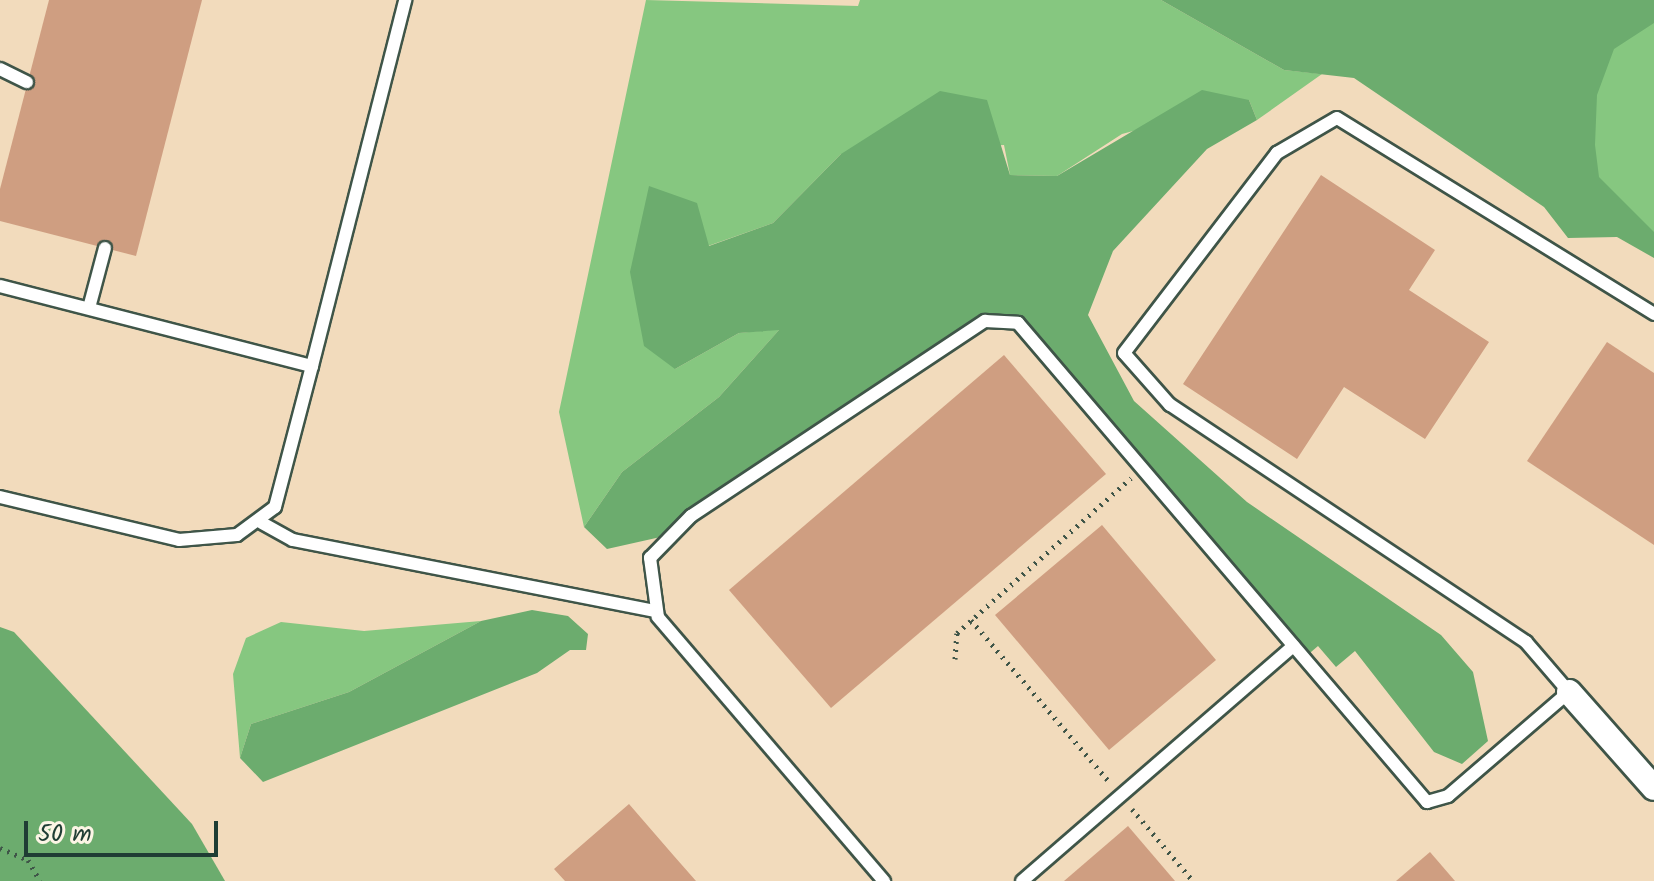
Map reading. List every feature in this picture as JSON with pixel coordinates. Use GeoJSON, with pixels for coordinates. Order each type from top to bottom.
{"type":"FeatureCollection","features":[{"type":"Feature","properties":{"kind":"street"},"geometry":{"type":"LineString","coordinates":[[1569,692],[1654,788]]}},
{"type":"Feature","properties":{"kind":"lane"},"geometry":{"type":"LineString","coordinates":[[0,497],[179,540],[237,535],[262,523],[285,484],[405,0]]}},
{"type":"Feature","properties":{"kind":"lane"},"geometry":{"type":"LineString","coordinates":[[0,69],[27,82]]}},
{"type":"Feature","properties":{"kind":"lane"},"geometry":{"type":"LineString","coordinates":[[884,881],[670,637],[656,611],[650,558],[665,536],[985,321],[1018,323],[1033,334],[1427,802],[1448,796],[1569,692],[1526,642],[1170,405],[1124,353],[1277,153],[1337,118],[1654,314]]}},
{"type":"Feature","properties":{"kind":"lane"},"geometry":{"type":"LineString","coordinates":[[89,308],[105,248]]}},
{"type":"Feature","properties":{"kind":"lane"},"geometry":{"type":"LineString","coordinates":[[0,286],[312,366]]}},
{"type":"Feature","properties":{"kind":"lane"},"geometry":{"type":"LineString","coordinates":[[262,523],[293,540],[656,611]]}},
{"type":"Feature","properties":{"kind":"lane"},"geometry":{"type":"LineString","coordinates":[[1022,881],[1293,646]]}},
{"type":"Feature","properties":{"kind":"path"},"geometry":{"type":"LineString","coordinates":[[955,659],[957,633],[1144,467]]}},
{"type":"Feature","properties":{"kind":"path"},"geometry":{"type":"LineString","coordinates":[[971,620],[1193,881]]}},
{"type":"Feature","properties":{"kind":"path"},"geometry":{"type":"LineString","coordinates":[[0,848],[28,860],[40,881]]}},
{"type":"Feature","properties":{"kind":"green space"},"geometry":{"type":"Polygon","coordinates":[[[646,0],[858,6],[860,0],[1161,0],[1284,70],[1322,74],[1257,120],[1249,100],[1122,134],[1057,176],[1010,175],[1004,145],[841,154],[773,223],[708,246],[675,369],[739,333],[780,329],[719,397],[622,472],[584,527],[559,412],[646,0]]]}},
{"type":"Feature","properties":{"kind":"green space"},"geometry":{"type":"Polygon","coordinates":[[[1161,0],[1654,0],[1654,23],[1614,49],[1597,95],[1595,145],[1599,177],[1654,232],[1654,258],[1617,237],[1568,238],[1544,207],[1354,78],[1284,70],[1161,0]]]}},
{"type":"Feature","properties":{"kind":"green space"},"geometry":{"type":"Polygon","coordinates":[[[1654,0],[1654,248],[1353,52],[1654,0]]]}},
{"type":"Feature","properties":{"kind":"green space"},"geometry":{"type":"Polygon","coordinates":[[[1202,90],[1249,100],[1257,120],[1207,149],[1113,251],[1088,315],[1134,401],[1247,502],[1441,635],[1473,672],[1488,741],[1462,764],[1434,752],[1355,651],[1336,667],[1318,646],[1304,658],[1018,323],[985,321],[665,536],[607,549],[584,527],[622,472],[719,397],[779,330],[739,333],[675,369],[644,346],[630,272],[649,186],[697,203],[709,246],[773,223],[841,154],[940,91],[987,100],[1010,175],[1057,176],[1202,90]]]}},
{"type":"Feature","properties":{"kind":"green space"},"geometry":{"type":"Polygon","coordinates":[[[532,610],[568,616],[588,634],[586,650],[570,650],[537,673],[263,782],[240,758],[251,724],[349,692],[481,621],[532,610]]]}},
{"type":"Feature","properties":{"kind":"green space"},"geometry":{"type":"Polygon","coordinates":[[[481,621],[349,692],[251,724],[240,758],[233,674],[246,638],[281,622],[364,631],[481,621]]]}},
{"type":"Feature","properties":{"kind":"green space"},"geometry":{"type":"Polygon","coordinates":[[[0,627],[14,632],[192,824],[225,881],[0,881],[0,627]]]}},
{"type":"Feature","properties":{"kind":"building"},"geometry":{"type":"Polygon","coordinates":[[[49,0],[202,0],[136,256],[0,221],[0,189],[49,0]]]}},
{"type":"Feature","properties":{"kind":"building"},"geometry":{"type":"Polygon","coordinates":[[[1321,175],[1435,250],[1409,290],[1489,342],[1425,439],[1344,387],[1297,459],[1183,384],[1321,175]]]}},
{"type":"Feature","properties":{"kind":"building"},"geometry":{"type":"Polygon","coordinates":[[[1607,342],[1654,373],[1654,545],[1527,461],[1607,342]]]}},
{"type":"Feature","properties":{"kind":"building"},"geometry":{"type":"Polygon","coordinates":[[[1004,355],[1106,474],[831,708],[729,590],[1004,355]]]}},
{"type":"Feature","properties":{"kind":"building"},"geometry":{"type":"Polygon","coordinates":[[[1102,525],[1216,660],[1109,750],[995,615],[1102,525]]]}},
{"type":"Feature","properties":{"kind":"building"},"geometry":{"type":"Polygon","coordinates":[[[629,804],[696,881],[565,881],[554,869],[629,804]]]}},
{"type":"Feature","properties":{"kind":"building"},"geometry":{"type":"Polygon","coordinates":[[[1128,826],[1175,881],[1064,881],[1128,826]]]}},
{"type":"Feature","properties":{"kind":"building"},"geometry":{"type":"Polygon","coordinates":[[[1430,852],[1455,881],[1396,881],[1430,852]]]}}]}
